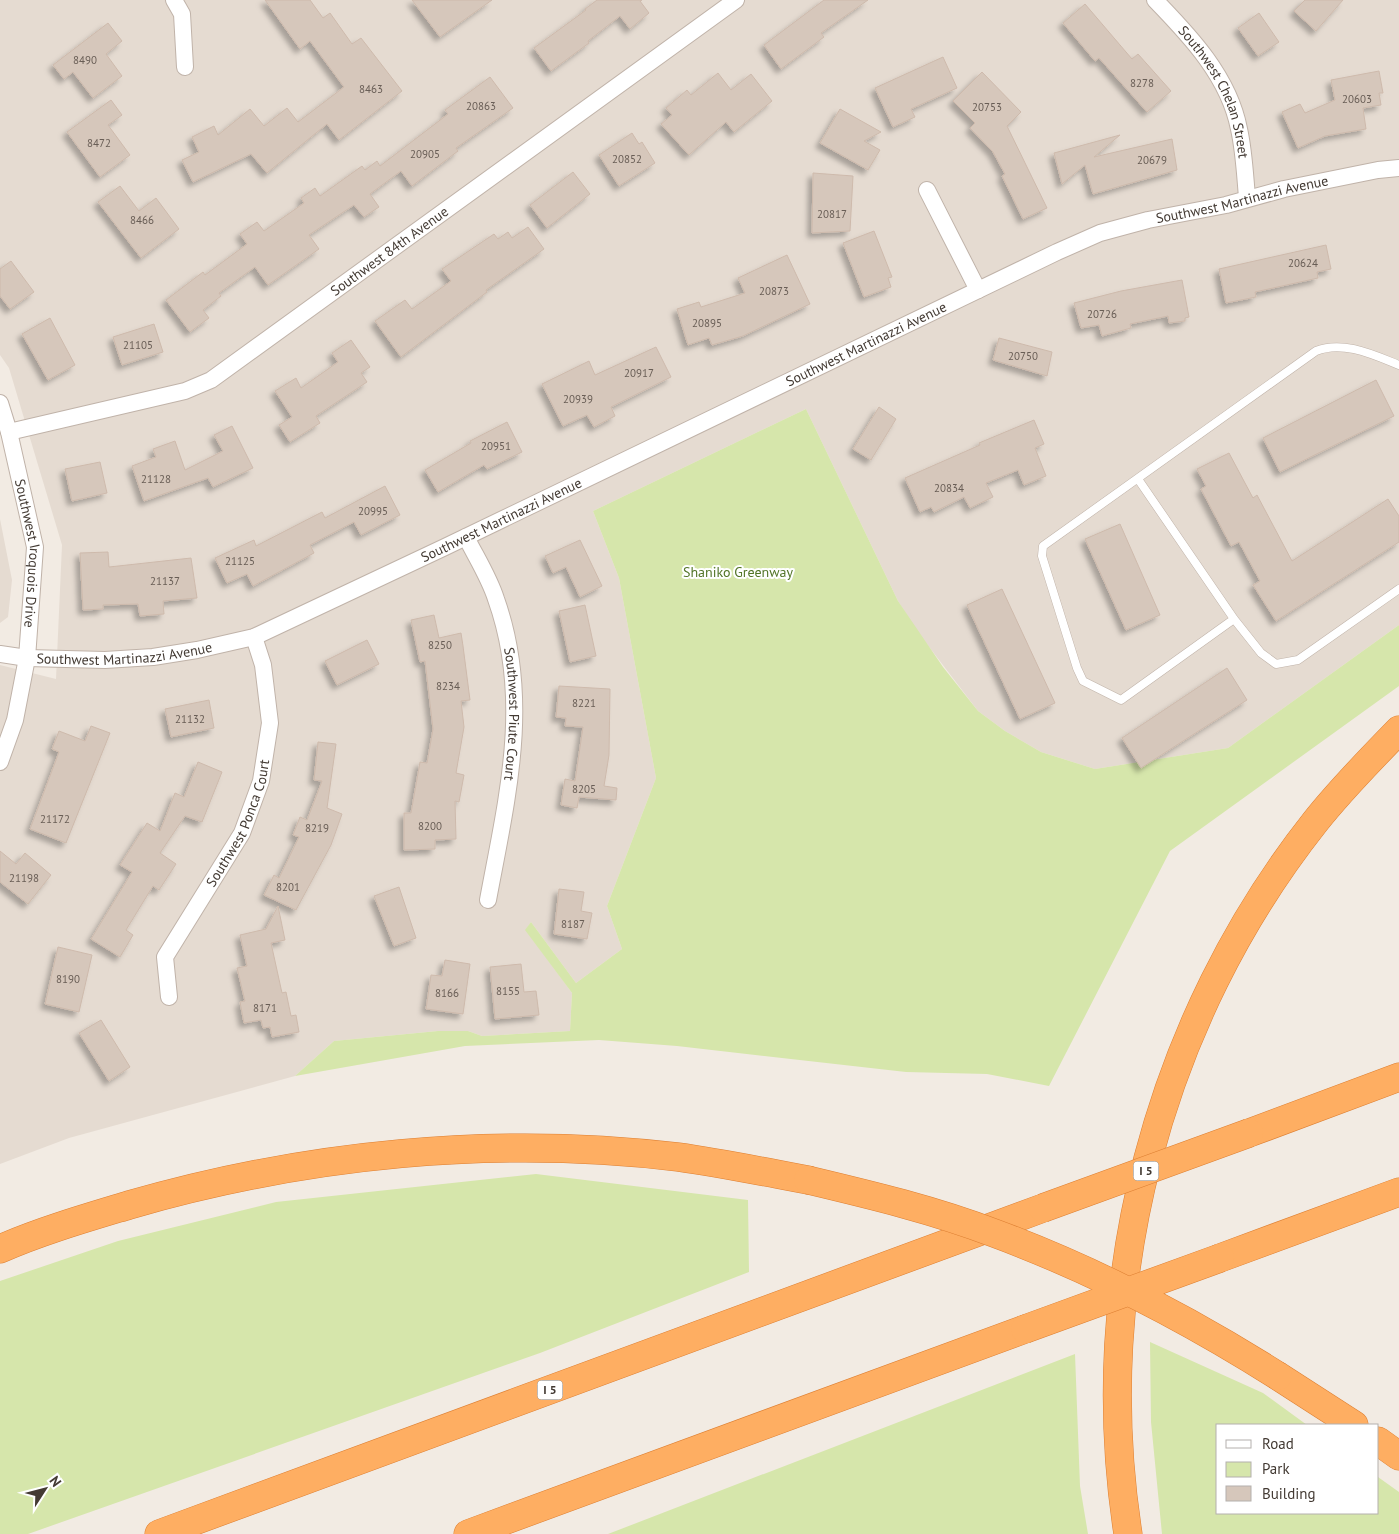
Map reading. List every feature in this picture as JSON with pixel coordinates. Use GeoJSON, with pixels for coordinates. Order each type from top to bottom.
{"type":"FeatureCollection","features":[{"type":"Feature","properties":{"kind":"highway"},"geometry":{"type":"LineString","coordinates":[[1128,1534],[1118,1438],[1118,1362],[1123,1299],[1131,1234],[1147,1161],[1164,1104],[1213,982],[1254,910],[1315,822],[1361,768],[1399,730]]}},
{"type":"Feature","properties":{"kind":"highway","name":"I 5"},"geometry":{"type":"LineString","coordinates":[[159,1534],[1399,1077]]}},
{"type":"Feature","properties":{"kind":"highway"},"geometry":{"type":"LineString","coordinates":[[0,1249],[101,1214],[184,1189],[262,1172],[341,1160],[414,1153],[513,1149],[599,1151],[678,1157],[808,1180],[932,1212],[1052,1256],[1168,1310],[1226,1342],[1352,1424]]}},
{"type":"Feature","properties":{"kind":"highway"},"geometry":{"type":"LineString","coordinates":[[468,1534],[1399,1192]]}},
{"type":"Feature","properties":{"kind":"highway"},"geometry":{"type":"LineString","coordinates":[[1379,1442],[1399,1456]]}},
{"type":"Feature","properties":{"kind":"street"},"geometry":{"type":"LineString","coordinates":[[174,0],[182,14],[185,67]]}},
{"type":"Feature","properties":{"kind":"street","name":"Southwest 84th Avenue"},"geometry":{"type":"LineString","coordinates":[[9,432],[185,391],[211,380],[736,0]]}},
{"type":"Feature","properties":{"kind":"street","name":"Southwest Chelan Street"},"geometry":{"type":"LineString","coordinates":[[1154,0],[1181,27],[1221,80],[1239,128],[1247,197]]}},
{"type":"Feature","properties":{"kind":"street","name":"Southwest Martinazzi Avenue"},"geometry":{"type":"LineString","coordinates":[[0,654],[27,658],[105,660],[153,657],[254,637],[466,537],[1056,252],[1100,233],[1148,220],[1226,205],[1247,197],[1378,170],[1399,168]]}},
{"type":"Feature","properties":{"kind":"street"},"geometry":{"type":"LineString","coordinates":[[927,190],[978,290]]}},
{"type":"Feature","properties":{"kind":"street","name":"Southwest Iroquois Drive"},"geometry":{"type":"LineString","coordinates":[[0,403],[9,432],[35,547],[27,658],[16,720],[0,762]]}},
{"type":"Feature","properties":{"kind":"street","name":"Southwest Piute Court"},"geometry":{"type":"LineString","coordinates":[[466,537],[496,598],[512,660],[516,697],[510,781],[488,900]]}},
{"type":"Feature","properties":{"kind":"street","name":"Southwest Ponca Court"},"geometry":{"type":"LineString","coordinates":[[169,997],[165,957],[242,833],[261,781],[270,724],[263,665],[254,637]]}},
{"type":"Feature","properties":{"kind":"lane"},"geometry":{"type":"LineString","coordinates":[[1234,619],[1121,700],[1083,681],[1077,668],[1042,556],[1043,546],[1316,351],[1325,347],[1340,346],[1371,354],[1399,365]]}},
{"type":"Feature","properties":{"kind":"lane"},"geometry":{"type":"LineString","coordinates":[[1138,479],[1234,619],[1261,653],[1276,664],[1298,660],[1399,589]]}},
{"type":"Feature","properties":{"kind":"shaded area"},"geometry":{"type":"Polygon","coordinates":[[[0,0],[1399,0],[1399,625],[1228,748],[1095,769],[1041,752],[1005,731],[978,711],[917,631],[898,601],[806,409],[593,511],[619,578],[656,778],[607,906],[622,949],[576,983],[531,922],[526,930],[572,993],[570,1031],[482,1036],[468,1031],[438,1031],[334,1041],[295,1076],[69,1138],[0,1164],[0,665],[56,679],[62,545],[9,368],[0,355],[0,0]]]}},
{"type":"Feature","properties":{"kind":"shaded area"},"geometry":{"type":"Polygon","coordinates":[[[0,519],[12,580],[8,617],[0,623],[0,519]]]}},
{"type":"Feature","properties":{"kind":"green space","name":"Shaniko Greenway"},"geometry":{"type":"Polygon","coordinates":[[[806,409],[898,601],[943,667],[978,711],[1005,731],[1041,752],[1095,769],[1228,748],[1399,625],[1399,686],[1170,851],[1049,1086],[987,1074],[906,1072],[677,1046],[599,1040],[465,1046],[295,1076],[334,1041],[438,1031],[468,1031],[482,1036],[570,1031],[572,993],[525,930],[531,922],[576,983],[622,949],[607,906],[656,778],[619,578],[593,511],[806,409]]]}},
{"type":"Feature","properties":{"kind":"green space"},"geometry":{"type":"Polygon","coordinates":[[[536,1174],[748,1200],[749,1272],[540,1353],[28,1534],[0,1534],[0,1281],[118,1241],[276,1202],[536,1174]]]}},
{"type":"Feature","properties":{"kind":"green space"},"geometry":{"type":"Polygon","coordinates":[[[1150,1342],[1263,1393],[1306,1424],[1216,1424],[1216,1514],[1379,1514],[1379,1478],[1399,1492],[1399,1534],[1162,1534],[1151,1422],[1150,1342]]]}},
{"type":"Feature","properties":{"kind":"green space"},"geometry":{"type":"Polygon","coordinates":[[[1075,1354],[1080,1486],[1088,1534],[608,1534],[1075,1354]]]}},
{"type":"Feature","properties":{"kind":"building"},"geometry":{"type":"Polygon","coordinates":[[[265,0],[310,0],[323,18],[330,13],[352,44],[361,38],[402,91],[339,140],[327,124],[267,173],[251,154],[193,182],[182,160],[199,152],[192,137],[214,126],[218,135],[250,109],[264,126],[287,108],[298,122],[344,87],[310,41],[300,49],[265,0]]]}},
{"type":"Feature","properties":{"kind":"building"},"geometry":{"type":"Polygon","coordinates":[[[412,0],[492,0],[440,37],[412,0]]]}},
{"type":"Feature","properties":{"kind":"building"},"geometry":{"type":"Polygon","coordinates":[[[597,0],[642,0],[640,1],[649,13],[630,29],[620,16],[588,41],[589,43],[551,71],[534,48],[597,0]]]}},
{"type":"Feature","properties":{"kind":"building"},"geometry":{"type":"Polygon","coordinates":[[[824,0],[868,0],[821,33],[824,37],[781,69],[764,45],[824,0]]]}},
{"type":"Feature","properties":{"kind":"building"},"geometry":{"type":"Polygon","coordinates":[[[1305,0],[1343,0],[1316,31],[1294,11],[1305,0]]]}},
{"type":"Feature","properties":{"kind":"building"},"geometry":{"type":"Polygon","coordinates":[[[1085,4],[1132,59],[1138,54],[1171,91],[1147,112],[1099,58],[1095,61],[1063,23],[1085,4]]]}},
{"type":"Feature","properties":{"kind":"building"},"geometry":{"type":"Polygon","coordinates":[[[1259,13],[1279,42],[1258,56],[1238,28],[1259,13]]]}},
{"type":"Feature","properties":{"kind":"building"},"geometry":{"type":"Polygon","coordinates":[[[108,23],[122,41],[106,54],[122,76],[93,98],[73,72],[64,79],[53,65],[108,23]]]}},
{"type":"Feature","properties":{"kind":"building"},"geometry":{"type":"Polygon","coordinates":[[[943,57],[957,88],[911,109],[915,117],[893,127],[875,88],[943,57]]]}},
{"type":"Feature","properties":{"kind":"building"},"geometry":{"type":"Polygon","coordinates":[[[1379,71],[1383,93],[1379,93],[1381,105],[1363,108],[1366,129],[1325,136],[1298,148],[1282,112],[1300,104],[1305,113],[1335,100],[1331,80],[1379,71]]]}},
{"type":"Feature","properties":{"kind":"building"},"geometry":{"type":"Polygon","coordinates":[[[982,72],[1021,112],[1007,126],[1047,208],[1023,219],[1002,176],[1005,174],[993,152],[970,128],[975,123],[953,101],[982,72]]]}},
{"type":"Feature","properties":{"kind":"building"},"geometry":{"type":"Polygon","coordinates":[[[718,73],[731,90],[751,74],[772,101],[734,132],[726,122],[689,155],[661,124],[672,115],[666,108],[687,90],[691,95],[718,73]]]}},
{"type":"Feature","properties":{"kind":"building"},"geometry":{"type":"Polygon","coordinates":[[[490,77],[513,108],[456,148],[458,151],[412,186],[401,171],[370,194],[379,207],[364,217],[354,205],[309,235],[319,249],[268,285],[255,267],[219,293],[221,296],[203,310],[209,318],[190,332],[166,300],[203,272],[205,275],[247,244],[240,234],[257,222],[264,231],[304,203],[301,198],[315,188],[320,196],[362,166],[365,170],[377,161],[380,166],[448,114],[445,110],[490,77]]]}},
{"type":"Feature","properties":{"kind":"building"},"geometry":{"type":"Polygon","coordinates":[[[111,100],[122,115],[108,125],[130,155],[100,177],[67,132],[111,100]]]}},
{"type":"Feature","properties":{"kind":"building"},"geometry":{"type":"Polygon","coordinates":[[[840,109],[881,132],[864,141],[880,150],[868,170],[820,143],[840,109]]]}},
{"type":"Feature","properties":{"kind":"building"},"geometry":{"type":"Polygon","coordinates":[[[632,133],[639,144],[642,142],[655,163],[619,186],[599,155],[632,133]]]}},
{"type":"Feature","properties":{"kind":"building"},"geometry":{"type":"Polygon","coordinates":[[[1120,135],[1094,157],[1172,139],[1177,170],[1093,194],[1085,165],[1062,184],[1054,153],[1120,135]]]}},
{"type":"Feature","properties":{"kind":"building"},"geometry":{"type":"Polygon","coordinates":[[[573,172],[590,194],[547,228],[530,205],[573,172]]]}},
{"type":"Feature","properties":{"kind":"building"},"geometry":{"type":"Polygon","coordinates":[[[813,173],[853,176],[850,231],[812,233],[813,173]]]}},
{"type":"Feature","properties":{"kind":"building"},"geometry":{"type":"Polygon","coordinates":[[[120,186],[139,211],[156,198],[179,229],[141,258],[98,202],[120,186]]]}},
{"type":"Feature","properties":{"kind":"building"},"geometry":{"type":"Polygon","coordinates":[[[528,227],[544,249],[486,290],[487,292],[401,357],[375,321],[405,300],[412,309],[451,281],[442,269],[494,234],[498,239],[508,232],[512,238],[528,227]]]}},
{"type":"Feature","properties":{"kind":"building"},"geometry":{"type":"Polygon","coordinates":[[[874,231],[892,277],[888,278],[891,287],[864,297],[843,243],[874,231]]]}},
{"type":"Feature","properties":{"kind":"building"},"geometry":{"type":"Polygon","coordinates":[[[1326,245],[1331,269],[1317,272],[1318,278],[1255,292],[1256,297],[1226,303],[1219,269],[1326,245]]]}},
{"type":"Feature","properties":{"kind":"building"},"geometry":{"type":"Polygon","coordinates":[[[787,255],[810,304],[743,336],[712,345],[709,338],[688,345],[677,309],[699,302],[701,307],[745,293],[738,278],[787,255]]]}},
{"type":"Feature","properties":{"kind":"building"},"geometry":{"type":"Polygon","coordinates":[[[11,261],[34,292],[10,309],[0,296],[0,269],[11,261]]]}},
{"type":"Feature","properties":{"kind":"building"},"geometry":{"type":"Polygon","coordinates":[[[1182,280],[1189,317],[1185,318],[1185,321],[1169,323],[1168,316],[1130,324],[1131,328],[1102,336],[1099,325],[1081,328],[1074,303],[1121,291],[1182,280]]]}},
{"type":"Feature","properties":{"kind":"building"},"geometry":{"type":"Polygon","coordinates":[[[50,318],[75,365],[48,380],[22,334],[50,318]]]}},
{"type":"Feature","properties":{"kind":"building"},"geometry":{"type":"Polygon","coordinates":[[[154,324],[163,352],[122,365],[113,337],[154,324]]]}},
{"type":"Feature","properties":{"kind":"building"},"geometry":{"type":"Polygon","coordinates":[[[999,338],[1052,352],[1047,376],[993,360],[999,338]]]}},
{"type":"Feature","properties":{"kind":"building"},"geometry":{"type":"Polygon","coordinates":[[[351,340],[370,367],[361,373],[367,382],[316,416],[320,423],[290,442],[279,425],[292,417],[275,391],[296,378],[301,388],[338,362],[332,353],[351,340]]]}},
{"type":"Feature","properties":{"kind":"building"},"geometry":{"type":"Polygon","coordinates":[[[656,347],[671,377],[611,407],[615,416],[594,427],[587,415],[563,426],[542,384],[589,361],[595,375],[656,347]]]}},
{"type":"Feature","properties":{"kind":"building"},"geometry":{"type":"Polygon","coordinates":[[[1376,380],[1394,416],[1280,472],[1263,438],[1376,380]]]}},
{"type":"Feature","properties":{"kind":"building"},"geometry":{"type":"Polygon","coordinates":[[[879,407],[896,419],[871,460],[853,449],[879,407]]]}},
{"type":"Feature","properties":{"kind":"building"},"geometry":{"type":"Polygon","coordinates":[[[1034,420],[1044,444],[1035,448],[1046,476],[1024,485],[1018,470],[986,483],[993,497],[970,508],[964,497],[934,512],[931,507],[920,512],[905,478],[980,445],[979,443],[1034,420]]]}},
{"type":"Feature","properties":{"kind":"building"},"geometry":{"type":"Polygon","coordinates":[[[507,422],[522,452],[487,469],[484,465],[438,492],[425,470],[471,443],[470,441],[507,422]]]}},
{"type":"Feature","properties":{"kind":"building"},"geometry":{"type":"Polygon","coordinates":[[[232,426],[253,468],[213,487],[208,478],[144,501],[132,466],[156,457],[153,449],[175,441],[185,470],[223,451],[214,435],[232,426]]]}},
{"type":"Feature","properties":{"kind":"building"},"geometry":{"type":"Polygon","coordinates":[[[1229,453],[1253,498],[1257,495],[1292,561],[1388,499],[1399,516],[1399,542],[1276,621],[1253,585],[1260,581],[1239,542],[1231,546],[1201,489],[1206,486],[1197,469],[1229,453]]]}},
{"type":"Feature","properties":{"kind":"building"},"geometry":{"type":"Polygon","coordinates":[[[100,462],[107,493],[72,501],[65,469],[100,462]]]}},
{"type":"Feature","properties":{"kind":"building"},"geometry":{"type":"Polygon","coordinates":[[[385,486],[400,515],[361,535],[354,522],[310,545],[314,553],[253,586],[247,574],[227,583],[215,558],[254,540],[256,546],[322,512],[325,518],[385,486]]]}},
{"type":"Feature","properties":{"kind":"building"},"geometry":{"type":"Polygon","coordinates":[[[1120,524],[1160,615],[1126,630],[1085,539],[1120,524]]]}},
{"type":"Feature","properties":{"kind":"building"},"geometry":{"type":"Polygon","coordinates":[[[580,540],[602,586],[580,597],[566,567],[553,573],[545,556],[580,540]]]}},
{"type":"Feature","properties":{"kind":"building"},"geometry":{"type":"Polygon","coordinates":[[[108,552],[109,567],[191,558],[197,598],[163,601],[164,614],[140,616],[138,604],[103,605],[103,609],[83,610],[80,553],[108,552]]]}},
{"type":"Feature","properties":{"kind":"building"},"geometry":{"type":"Polygon","coordinates":[[[1002,589],[1055,703],[1020,719],[967,605],[1002,589]]]}},
{"type":"Feature","properties":{"kind":"building"},"geometry":{"type":"Polygon","coordinates":[[[585,605],[596,656],[570,662],[559,611],[585,605]]]}},
{"type":"Feature","properties":{"kind":"building"},"geometry":{"type":"Polygon","coordinates":[[[434,615],[439,638],[461,633],[470,700],[461,701],[464,727],[456,773],[464,775],[459,802],[455,801],[456,839],[435,840],[435,849],[404,850],[404,813],[411,813],[420,762],[427,763],[433,729],[425,661],[420,662],[411,620],[434,615]]]}},
{"type":"Feature","properties":{"kind":"building"},"geometry":{"type":"Polygon","coordinates":[[[367,640],[379,664],[337,685],[325,661],[367,640]]]}},
{"type":"Feature","properties":{"kind":"building"},"geometry":{"type":"Polygon","coordinates":[[[1227,668],[1247,700],[1141,768],[1122,738],[1227,668]]]}},
{"type":"Feature","properties":{"kind":"building"},"geometry":{"type":"Polygon","coordinates":[[[559,686],[610,689],[609,755],[604,786],[617,788],[616,800],[579,797],[577,808],[561,805],[565,779],[575,781],[583,727],[565,726],[566,718],[556,717],[559,686]]]}},
{"type":"Feature","properties":{"kind":"building"},"geometry":{"type":"Polygon","coordinates":[[[209,700],[214,728],[171,737],[165,709],[209,700]]]}},
{"type":"Feature","properties":{"kind":"building"},"geometry":{"type":"Polygon","coordinates":[[[91,726],[110,733],[66,843],[30,829],[59,752],[52,749],[59,731],[85,741],[91,726]]]}},
{"type":"Feature","properties":{"kind":"building"},"geometry":{"type":"Polygon","coordinates":[[[318,742],[336,744],[327,808],[342,814],[331,845],[296,910],[264,895],[274,875],[279,878],[299,837],[293,835],[300,817],[307,820],[322,781],[314,780],[318,742]]]}},
{"type":"Feature","properties":{"kind":"building"},"geometry":{"type":"Polygon","coordinates":[[[198,762],[222,772],[202,822],[185,816],[160,853],[176,864],[159,890],[153,886],[126,930],[133,935],[120,957],[91,939],[132,872],[120,865],[147,823],[160,831],[175,793],[184,797],[198,762]]]}},
{"type":"Feature","properties":{"kind":"building"},"geometry":{"type":"Polygon","coordinates":[[[0,851],[16,864],[25,853],[51,875],[28,904],[0,882],[0,851]]]}},
{"type":"Feature","properties":{"kind":"building"},"geometry":{"type":"Polygon","coordinates":[[[399,887],[416,938],[394,946],[374,896],[399,887]]]}},
{"type":"Feature","properties":{"kind":"building"},"geometry":{"type":"Polygon","coordinates":[[[559,889],[584,892],[581,911],[592,913],[587,939],[554,934],[559,889]]]}},
{"type":"Feature","properties":{"kind":"building"},"geometry":{"type":"Polygon","coordinates":[[[278,906],[285,940],[271,943],[282,993],[286,992],[291,1016],[296,1015],[299,1032],[272,1037],[270,1027],[263,1028],[261,1020],[244,1023],[240,1002],[245,1001],[237,968],[247,966],[240,935],[266,929],[278,906]]]}},
{"type":"Feature","properties":{"kind":"building"},"geometry":{"type":"Polygon","coordinates":[[[58,947],[92,955],[79,1012],[45,1004],[58,947]]]}},
{"type":"Feature","properties":{"kind":"building"},"geometry":{"type":"Polygon","coordinates":[[[445,960],[470,964],[463,1014],[426,1009],[431,975],[442,976],[445,960]]]}},
{"type":"Feature","properties":{"kind":"building"},"geometry":{"type":"Polygon","coordinates":[[[521,964],[524,992],[536,991],[539,1015],[495,1019],[490,967],[521,964]]]}},
{"type":"Feature","properties":{"kind":"building"},"geometry":{"type":"Polygon","coordinates":[[[101,1020],[130,1067],[109,1081],[79,1033],[101,1020]]]}}]}
